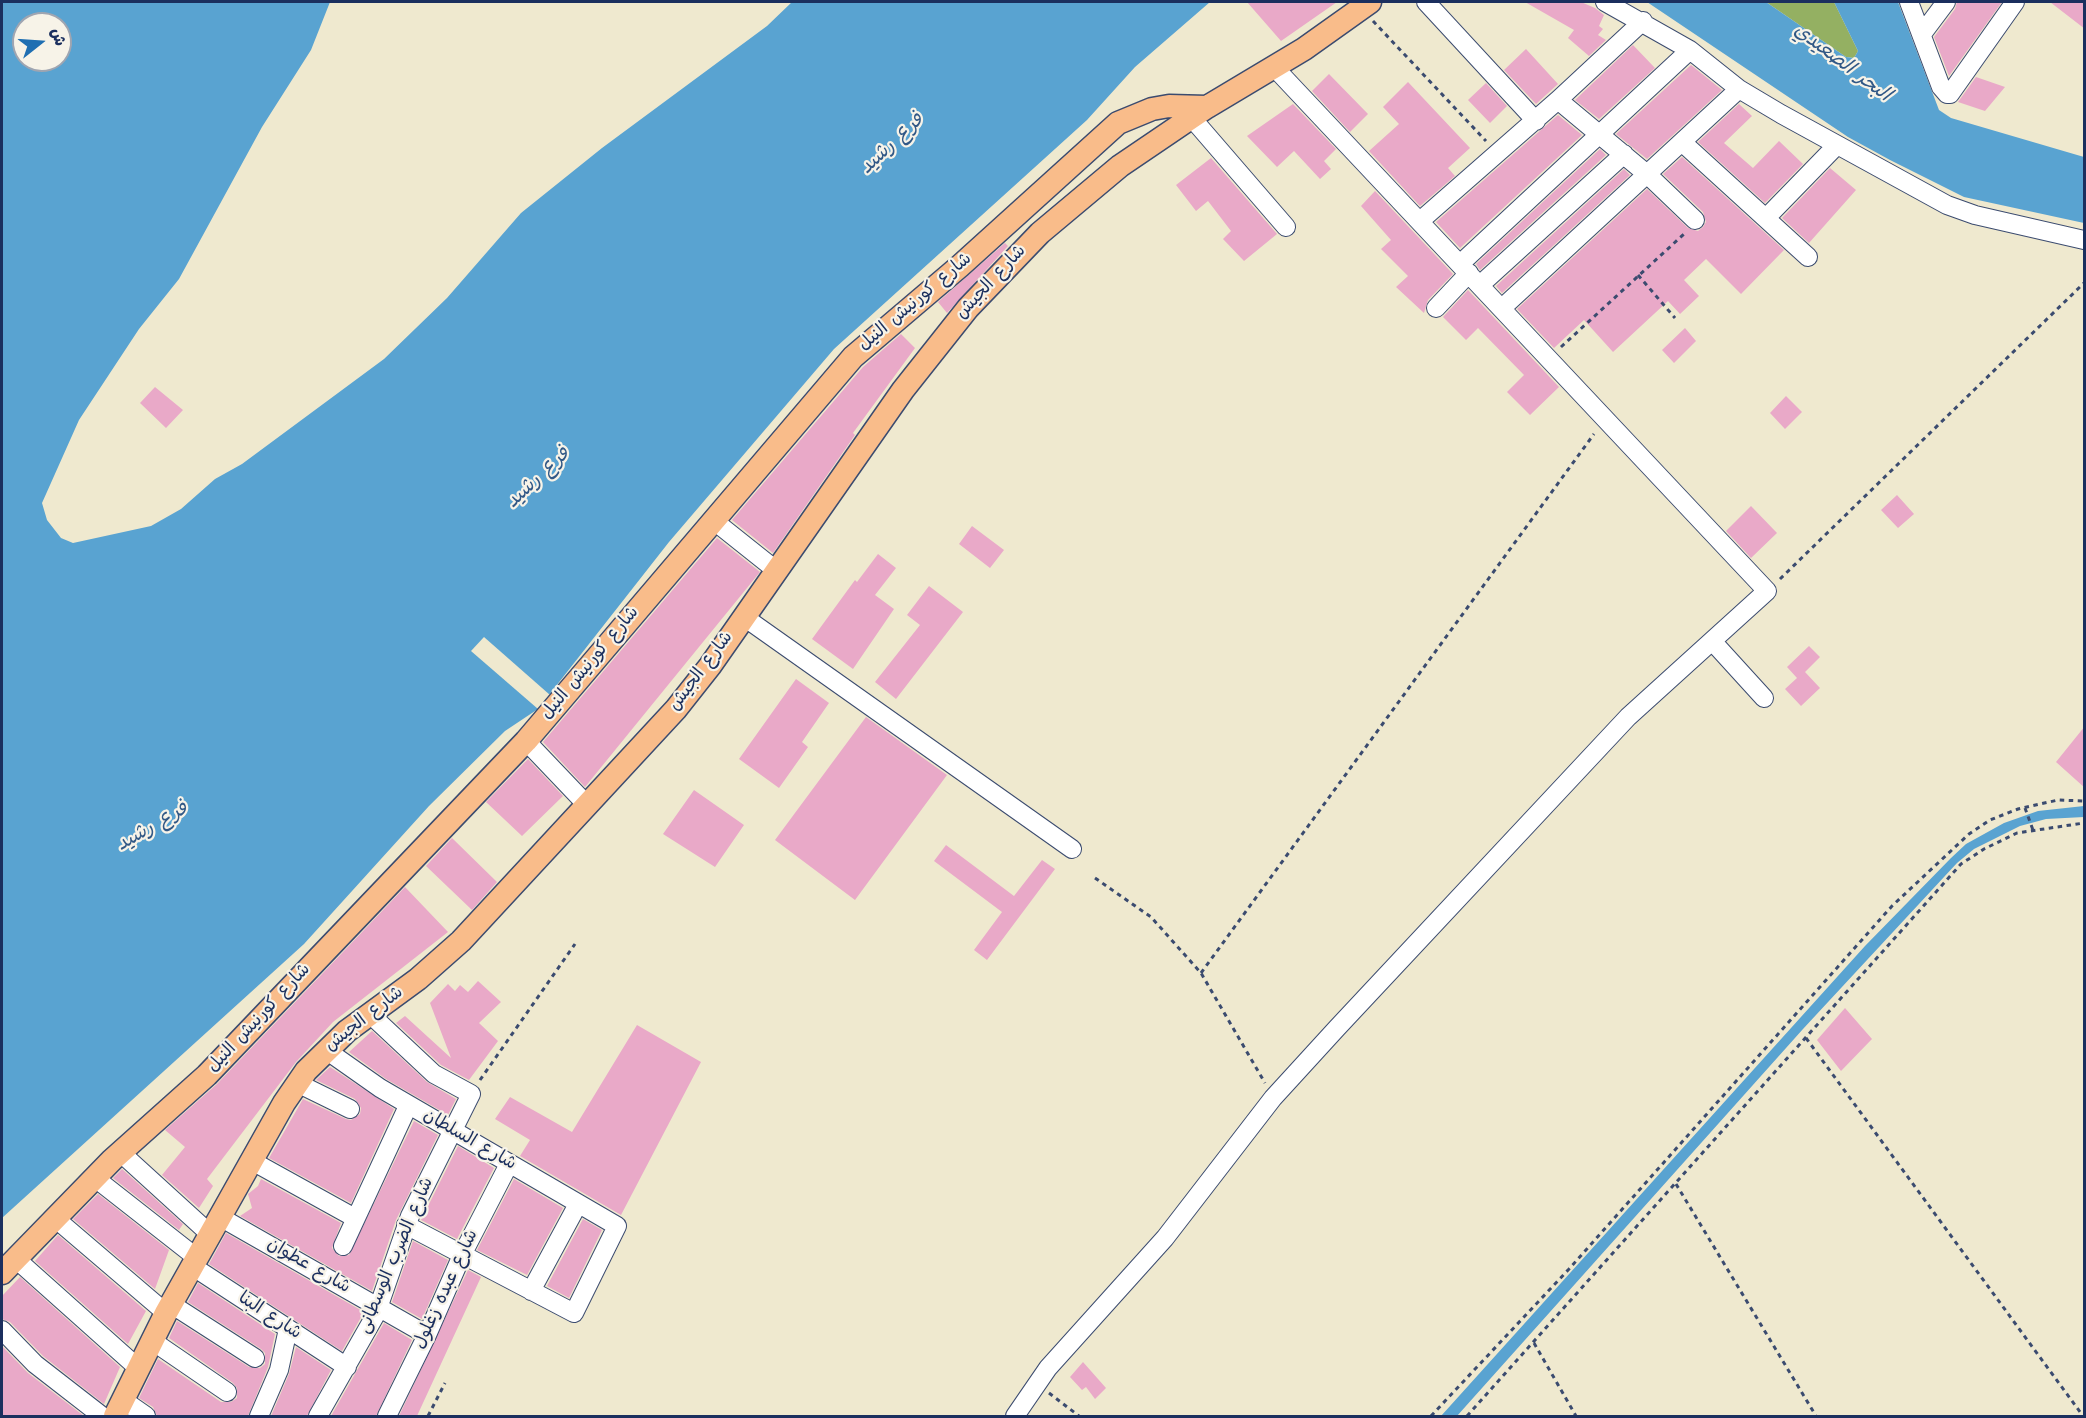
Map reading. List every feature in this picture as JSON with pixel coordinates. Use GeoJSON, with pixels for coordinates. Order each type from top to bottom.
{"type":"FeatureCollection","features":[{"type":"Feature","properties":{"kind":"main road","name":"شارع الجيش"},"geometry":{"type":"LineString","coordinates":[[119,1408],[151,1340],[297,1083],[326,1050],[418,980],[461,941],[681,702],[744,617],[903,390],[982,293],[1033,240],[1120,166],[1199,112],[1274,67],[1366,5]]}},
{"type":"Feature","properties":{"kind":"main road","name":"شارع كورنيش النيل"},"geometry":{"type":"LineString","coordinates":[[9,1266],[120,1152],[207,1075],[526,741],[853,357],[952,274],[1102,135],[1135,114],[1152,109],[1169,106],[1199,112]]}},
{"type":"Feature","properties":{"kind":"street"},"geometry":{"type":"LineString","coordinates":[[1426,2],[1536,121]]}},
{"type":"Feature","properties":{"kind":"street"},"geometry":{"type":"LineString","coordinates":[[1605,2],[1643,21],[1690,50],[1739,89],[1837,145],[1961,210],[2085,240]]}},
{"type":"Feature","properties":{"kind":"street"},"geometry":{"type":"LineString","coordinates":[[1909,2],[1942,91],[1950,94],[2011,3]]}},
{"type":"Feature","properties":{"kind":"street"},"geometry":{"type":"LineString","coordinates":[[1922,34],[1946,2]]}},
{"type":"Feature","properties":{"kind":"street"},"geometry":{"type":"LineString","coordinates":[[1420,221],[1536,121],[1643,21]]}},
{"type":"Feature","properties":{"kind":"street"},"geometry":{"type":"LineString","coordinates":[[1436,308],[1601,135],[1690,50]]}},
{"type":"Feature","properties":{"kind":"street"},"geometry":{"type":"LineString","coordinates":[[1015,1416],[1036,1383],[1165,1238],[1273,1098],[1611,734],[1767,591],[1274,67]]}},
{"type":"Feature","properties":{"kind":"street"},"geometry":{"type":"LineString","coordinates":[[1502,308],[1739,89]]}},
{"type":"Feature","properties":{"kind":"street"},"geometry":{"type":"LineString","coordinates":[[1558,100],[1648,175],[1695,220]]}},
{"type":"Feature","properties":{"kind":"street"},"geometry":{"type":"LineString","coordinates":[[1199,112],[1286,227]]}},
{"type":"Feature","properties":{"kind":"street"},"geometry":{"type":"LineString","coordinates":[[1683,143],[1808,257]]}},
{"type":"Feature","properties":{"kind":"street"},"geometry":{"type":"LineString","coordinates":[[1766,218],[1837,145]]}},
{"type":"Feature","properties":{"kind":"street"},"geometry":{"type":"LineString","coordinates":[[1470,274],[1624,154]]}},
{"type":"Feature","properties":{"kind":"street"},"geometry":{"type":"LineString","coordinates":[[713,520],[777,570]]}},
{"type":"Feature","properties":{"kind":"street"},"geometry":{"type":"LineString","coordinates":[[744,617],[1072,849]]}},
{"type":"Feature","properties":{"kind":"street"},"geometry":{"type":"LineString","coordinates":[[1713,642],[1764,698]]}},
{"type":"Feature","properties":{"kind":"street"},"geometry":{"type":"LineString","coordinates":[[526,741],[587,806]]}},
{"type":"Feature","properties":{"kind":"street"},"geometry":{"type":"LineString","coordinates":[[371,1015],[441,1079],[471,1094]]}},
{"type":"Feature","properties":{"kind":"street","name":"شارع السلطان"},"geometry":{"type":"LineString","coordinates":[[326,1050],[408,1106],[617,1226],[574,1313],[531,1291]]}},
{"type":"Feature","properties":{"kind":"street"},"geometry":{"type":"LineString","coordinates":[[297,1083],[350,1108]]}},
{"type":"Feature","properties":{"kind":"street","name":"شارع الضرب الوسطانى"},"geometry":{"type":"LineString","coordinates":[[318,1416],[378,1307],[406,1225],[471,1094]]}},
{"type":"Feature","properties":{"kind":"street"},"geometry":{"type":"LineString","coordinates":[[343,1246],[408,1106]]}},
{"type":"Feature","properties":{"kind":"street","name":"شارع عطوان"},"geometry":{"type":"LineString","coordinates":[[120,1152],[215,1225],[378,1307],[427,1335]]}},
{"type":"Feature","properties":{"kind":"street"},"geometry":{"type":"LineString","coordinates":[[252,1161],[355,1218]]}},
{"type":"Feature","properties":{"kind":"street","name":"شارع عبده زغلول"},"geometry":{"type":"LineString","coordinates":[[387,1416],[427,1335],[462,1255],[509,1164]]}},
{"type":"Feature","properties":{"kind":"street","name":"شارع البنا"},"geometry":{"type":"LineString","coordinates":[[95,1178],[194,1262],[288,1329],[347,1367]]}},
{"type":"Feature","properties":{"kind":"street"},"geometry":{"type":"LineString","coordinates":[[406,1225],[531,1291],[578,1204]]}},
{"type":"Feature","properties":{"kind":"street"},"geometry":{"type":"LineString","coordinates":[[56,1219],[168,1309],[255,1358]]}},
{"type":"Feature","properties":{"kind":"street"},"geometry":{"type":"LineString","coordinates":[[9,1266],[138,1368]]}},
{"type":"Feature","properties":{"kind":"street"},"geometry":{"type":"LineString","coordinates":[[259,1416],[279,1370],[288,1329]]}},
{"type":"Feature","properties":{"kind":"street"},"geometry":{"type":"LineString","coordinates":[[2,1330],[35,1364],[102,1416]]}},
{"type":"Feature","properties":{"kind":"street"},"geometry":{"type":"LineString","coordinates":[[151,1340],[227,1392]]}},
{"type":"Feature","properties":{"kind":"street"},"geometry":{"type":"LineString","coordinates":[[119,1408],[146,1416]]}},
{"type":"Feature","properties":{"kind":"path"},"geometry":{"type":"LineString","coordinates":[[1366,5],[1497,153]]}},
{"type":"Feature","properties":{"kind":"path"},"geometry":{"type":"LineString","coordinates":[[1548,358],[1695,223],[1695,220]]}},
{"type":"Feature","properties":{"kind":"path"},"geometry":{"type":"LineString","coordinates":[[1638,275],[1675,318]]}},
{"type":"Feature","properties":{"kind":"path"},"geometry":{"type":"LineString","coordinates":[[1767,591],[2085,283]]}},
{"type":"Feature","properties":{"kind":"path"},"geometry":{"type":"LineString","coordinates":[[1201,973],[1606,418]]}},
{"type":"Feature","properties":{"kind":"path"},"geometry":{"type":"LineString","coordinates":[[1431,1416],[1569,1269],[1892,906],[1969,834],[1990,820],[2058,800],[2085,801]]}},
{"type":"Feature","properties":{"kind":"path"},"geometry":{"type":"LineString","coordinates":[[2025,808],[2032,828]]}},
{"type":"Feature","properties":{"kind":"path"},"geometry":{"type":"LineString","coordinates":[[1467,1416],[1961,864],[1984,849],[2032,828],[2085,823]]}},
{"type":"Feature","properties":{"kind":"path"},"geometry":{"type":"LineString","coordinates":[[1095,878],[1151,918],[1201,973],[1273,1098]]}},
{"type":"Feature","properties":{"kind":"path"},"geometry":{"type":"LineString","coordinates":[[471,1094],[575,944]]}},
{"type":"Feature","properties":{"kind":"path"},"geometry":{"type":"LineString","coordinates":[[1806,1038],[2084,1416]]}},
{"type":"Feature","properties":{"kind":"path"},"geometry":{"type":"LineString","coordinates":[[1676,1184],[1815,1416]]}},
{"type":"Feature","properties":{"kind":"path"},"geometry":{"type":"LineString","coordinates":[[1533,1342],[1576,1416]]}},
{"type":"Feature","properties":{"kind":"path"},"geometry":{"type":"LineString","coordinates":[[428,1416],[445,1383]]}},
{"type":"Feature","properties":{"kind":"path"},"geometry":{"type":"LineString","coordinates":[[1036,1383],[1079,1416]]}},
{"type":"Feature","properties":{"kind":"green space"},"geometry":{"type":"Polygon","coordinates":[[[1766,2],[1834,2],[1858,51],[1854,58],[1846,57],[1766,2]]]}},
{"type":"Feature","properties":{"kind":"water","name":"فرع رشيد"},"geometry":{"type":"Polygon","coordinates":[[[2,2],[330,2],[311,50],[262,127],[179,279],[139,329],[79,420],[42,503],[47,520],[61,538],[73,543],[151,526],[181,509],[215,479],[242,464],[384,359],[447,298],[521,213],[602,148],[767,26],[792,2],[1210,2],[1135,67],[1087,120],[834,349],[669,542],[538,709],[505,731],[429,806],[304,944],[2,1218],[2,2]]]}},
{"type":"Feature","properties":{"kind":"water","name":"البحر الصعيدي"},"geometry":{"type":"Polygon","coordinates":[[[1647,2],[1766,2],[1846,57],[1854,58],[1858,51],[1834,2],[1898,2],[1939,110],[1951,118],[2084,157],[2084,223],[1964,197],[1890,160],[1848,137],[1647,2]]]}},
{"type":"Feature","properties":{"kind":"water"},"geometry":{"type":"Polygon","coordinates":[[[2084,806],[2084,817],[2046,819],[2020,826],[1974,849],[1957,863],[1803,1029],[1457,1416],[1441,1416],[1865,946],[1951,858],[1966,844],[2004,823],[2038,811],[2084,806]]]}},
{"type":"Feature","properties":{"kind":"pier"},"geometry":{"type":"Polygon","coordinates":[[[484,637],[550,695],[538,709],[471,651],[484,637]]]}},
{"type":"Feature","properties":{"kind":"building"},"geometry":{"type":"Polygon","coordinates":[[[1247,2],[1337,2],[1281,41],[1247,2]]]}},
{"type":"Feature","properties":{"kind":"building"},"geometry":{"type":"Polygon","coordinates":[[[1525,2],[1581,2],[1595,8],[1604,15],[1599,26],[1603,29],[1598,35],[1606,40],[1589,56],[1568,38],[1574,30],[1525,2]]]}},
{"type":"Feature","properties":{"kind":"building"},"geometry":{"type":"Polygon","coordinates":[[[1957,2],[2002,2],[1949,76],[1934,37],[1955,9],[1957,2]]]}},
{"type":"Feature","properties":{"kind":"building"},"geometry":{"type":"Polygon","coordinates":[[[2050,2],[2085,2],[2085,29],[2050,2]]]}},
{"type":"Feature","properties":{"kind":"building"},"geometry":{"type":"Polygon","coordinates":[[[1633,45],[1655,68],[1599,119],[1575,100],[1633,45]]]}},
{"type":"Feature","properties":{"kind":"building"},"geometry":{"type":"Polygon","coordinates":[[[1526,49],[1558,84],[1536,104],[1504,70],[1526,49]]]}},
{"type":"Feature","properties":{"kind":"building"},"geometry":{"type":"Polygon","coordinates":[[[1691,65],[1722,90],[1647,159],[1616,134],[1691,65]]]}},
{"type":"Feature","properties":{"kind":"building"},"geometry":{"type":"Polygon","coordinates":[[[1329,74],[1368,114],[1350,132],[1312,91],[1329,74]]]}},
{"type":"Feature","properties":{"kind":"building"},"geometry":{"type":"Polygon","coordinates":[[[1976,77],[2005,87],[1985,111],[1958,102],[1976,77]]]}},
{"type":"Feature","properties":{"kind":"building"},"geometry":{"type":"Polygon","coordinates":[[[1408,82],[1470,148],[1448,168],[1455,176],[1420,206],[1369,151],[1399,124],[1383,107],[1408,82]]]}},
{"type":"Feature","properties":{"kind":"building"},"geometry":{"type":"Polygon","coordinates":[[[1486,83],[1507,106],[1490,123],[1468,100],[1486,83]]]}},
{"type":"Feature","properties":{"kind":"building"},"geometry":{"type":"Polygon","coordinates":[[[1293,104],[1336,149],[1324,161],[1331,169],[1320,179],[1294,151],[1277,167],[1247,136],[1293,104]]]}},
{"type":"Feature","properties":{"kind":"building"},"geometry":{"type":"Polygon","coordinates":[[[1739,104],[1752,116],[1724,143],[1753,168],[1779,141],[1803,164],[1765,203],[1698,142],[1739,104]]]}},
{"type":"Feature","properties":{"kind":"building"},"geometry":{"type":"Polygon","coordinates":[[[1558,115],[1582,135],[1460,248],[1436,222],[1558,115]]]}},
{"type":"Feature","properties":{"kind":"building"},"geometry":{"type":"Polygon","coordinates":[[[1600,149],[1606,155],[1480,270],[1476,264],[1600,149]]]}},
{"type":"Feature","properties":{"kind":"building"},"geometry":{"type":"Polygon","coordinates":[[[1682,157],[1784,250],[1741,294],[1706,259],[1684,280],[1699,296],[1680,314],[1668,301],[1613,352],[1584,320],[1554,348],[1517,309],[1647,189],[1688,228],[1698,231],[1703,227],[1706,222],[1703,212],[1663,174],[1682,157]]]}},
{"type":"Feature","properties":{"kind":"building"},"geometry":{"type":"Polygon","coordinates":[[[1211,158],[1277,234],[1244,261],[1223,239],[1231,231],[1208,201],[1196,211],[1176,185],[1211,158]]]}},
{"type":"Feature","properties":{"kind":"building"},"geometry":{"type":"Polygon","coordinates":[[[1830,168],[1856,190],[1809,243],[1782,218],[1830,168]]]}},
{"type":"Feature","properties":{"kind":"building"},"geometry":{"type":"Polygon","coordinates":[[[1624,169],[1630,175],[1502,293],[1496,286],[1624,169]]]}},
{"type":"Feature","properties":{"kind":"building"},"geometry":{"type":"Polygon","coordinates":[[[1375,191],[1453,274],[1428,300],[1424,313],[1396,287],[1408,276],[1381,249],[1391,240],[1361,206],[1375,191]]]}},
{"type":"Feature","properties":{"kind":"building"},"geometry":{"type":"Polygon","coordinates":[[[1005,243],[1008,246],[947,313],[938,302],[1005,243]]]}},
{"type":"Feature","properties":{"kind":"building"},"geometry":{"type":"Polygon","coordinates":[[[1468,290],[1559,387],[1530,415],[1507,392],[1524,375],[1478,328],[1466,340],[1443,317],[1468,290]]]}},
{"type":"Feature","properties":{"kind":"building"},"geometry":{"type":"Polygon","coordinates":[[[1685,328],[1696,341],[1674,363],[1662,350],[1685,328]]]}},
{"type":"Feature","properties":{"kind":"building"},"geometry":{"type":"Polygon","coordinates":[[[901,334],[915,348],[853,433],[855,435],[773,553],[732,520],[863,367],[901,334]]]}},
{"type":"Feature","properties":{"kind":"building"},"geometry":{"type":"Polygon","coordinates":[[[155,387],[183,410],[166,428],[140,403],[155,387]]]}},
{"type":"Feature","properties":{"kind":"building"},"geometry":{"type":"Polygon","coordinates":[[[1786,396],[1802,412],[1785,429],[1770,413],[1786,396]]]}},
{"type":"Feature","properties":{"kind":"building"},"geometry":{"type":"Polygon","coordinates":[[[1897,495],[1914,514],[1898,528],[1881,510],[1897,495]]]}},
{"type":"Feature","properties":{"kind":"building"},"geometry":{"type":"Polygon","coordinates":[[[1751,506],[1777,533],[1751,558],[1726,531],[1751,506]]]}},
{"type":"Feature","properties":{"kind":"building"},"geometry":{"type":"Polygon","coordinates":[[[972,526],[1004,550],[990,568],[959,544],[972,526]]]}},
{"type":"Feature","properties":{"kind":"building"},"geometry":{"type":"Polygon","coordinates":[[[717,538],[760,572],[585,787],[543,742],[717,538]]]}},
{"type":"Feature","properties":{"kind":"building"},"geometry":{"type":"Polygon","coordinates":[[[878,554],[896,568],[875,595],[894,609],[853,669],[812,639],[855,580],[857,582],[878,554]]]}},
{"type":"Feature","properties":{"kind":"building"},"geometry":{"type":"Polygon","coordinates":[[[929,586],[963,612],[896,699],[875,682],[920,625],[907,615],[929,586]]]}},
{"type":"Feature","properties":{"kind":"building"},"geometry":{"type":"Polygon","coordinates":[[[1809,646],[1820,657],[1805,672],[1820,688],[1801,706],[1785,689],[1797,678],[1787,667],[1809,646]]]}},
{"type":"Feature","properties":{"kind":"building"},"geometry":{"type":"Polygon","coordinates":[[[796,679],[829,703],[802,742],[808,747],[779,788],[739,759],[796,679]]]}},
{"type":"Feature","properties":{"kind":"building"},"geometry":{"type":"Polygon","coordinates":[[[866,717],[947,775],[855,900],[775,840],[866,717]]]}},
{"type":"Feature","properties":{"kind":"building"},"geometry":{"type":"Polygon","coordinates":[[[2085,726],[2085,788],[2056,762],[2085,726]]]}},
{"type":"Feature","properties":{"kind":"building"},"geometry":{"type":"Polygon","coordinates":[[[528,759],[563,796],[522,836],[486,802],[528,759]]]}},
{"type":"Feature","properties":{"kind":"building"},"geometry":{"type":"Polygon","coordinates":[[[694,790],[744,825],[715,867],[663,834],[694,790]]]}},
{"type":"Feature","properties":{"kind":"building"},"geometry":{"type":"Polygon","coordinates":[[[452,838],[497,882],[472,910],[426,866],[452,838]]]}},
{"type":"Feature","properties":{"kind":"building"},"geometry":{"type":"Polygon","coordinates":[[[946,845],[1014,896],[1042,860],[1055,869],[987,960],[974,950],[1002,912],[934,861],[946,845]]]}},
{"type":"Feature","properties":{"kind":"building"},"geometry":{"type":"Polygon","coordinates":[[[405,887],[448,932],[333,1022],[296,1062],[207,1179],[213,1186],[199,1208],[162,1175],[185,1147],[165,1130],[217,1084],[405,887]]]}},
{"type":"Feature","properties":{"kind":"building"},"geometry":{"type":"Polygon","coordinates":[[[478,981],[501,1002],[479,1023],[498,1041],[469,1080],[441,1065],[396,1023],[405,1016],[451,1058],[430,1003],[448,984],[455,991],[460,985],[468,992],[478,981]]]}},
{"type":"Feature","properties":{"kind":"building"},"geometry":{"type":"Polygon","coordinates":[[[1845,1008],[1872,1039],[1841,1071],[1817,1040],[1845,1008]]]}},
{"type":"Feature","properties":{"kind":"building"},"geometry":{"type":"Polygon","coordinates":[[[637,1025],[701,1062],[621,1215],[520,1156],[530,1140],[495,1119],[510,1097],[572,1132],[637,1025]]]}},
{"type":"Feature","properties":{"kind":"building"},"geometry":{"type":"Polygon","coordinates":[[[372,1031],[427,1082],[456,1099],[448,1115],[386,1079],[349,1052],[372,1031]]]}},
{"type":"Feature","properties":{"kind":"building"},"geometry":{"type":"Polygon","coordinates":[[[330,1067],[394,1109],[351,1203],[269,1158],[303,1099],[346,1119],[351,1120],[360,1114],[361,1108],[355,1099],[316,1080],[330,1067]]]}},
{"type":"Feature","properties":{"kind":"building"},"geometry":{"type":"Polygon","coordinates":[[[414,1121],[438,1135],[396,1220],[372,1291],[240,1216],[252,1208],[248,1194],[258,1186],[261,1179],[341,1223],[332,1248],[339,1256],[349,1255],[414,1121]]]}},
{"type":"Feature","properties":{"kind":"building"},"geometry":{"type":"Polygon","coordinates":[[[458,1146],[494,1168],[457,1239],[421,1220],[458,1146]]]}},
{"type":"Feature","properties":{"kind":"building"},"geometry":{"type":"Polygon","coordinates":[[[122,1169],[183,1224],[179,1230],[113,1178],[122,1169]]]}},
{"type":"Feature","properties":{"kind":"building"},"geometry":{"type":"Polygon","coordinates":[[[514,1179],[563,1208],[527,1275],[477,1250],[514,1179]]]}},
{"type":"Feature","properties":{"kind":"building"},"geometry":{"type":"Polygon","coordinates":[[[98,1194],[169,1250],[155,1289],[73,1219],[98,1194]]]}},
{"type":"Feature","properties":{"kind":"building"},"geometry":{"type":"Polygon","coordinates":[[[583,1219],[602,1230],[569,1298],[547,1286],[583,1219]]]}},
{"type":"Feature","properties":{"kind":"building"},"geometry":{"type":"Polygon","coordinates":[[[226,1233],[364,1312],[342,1351],[209,1264],[226,1233]]]}},
{"type":"Feature","properties":{"kind":"building"},"geometry":{"type":"Polygon","coordinates":[[[58,1235],[146,1311],[128,1344],[35,1261],[58,1235]]]}},
{"type":"Feature","properties":{"kind":"building"},"geometry":{"type":"Polygon","coordinates":[[[413,1241],[448,1260],[422,1319],[392,1302],[413,1241]]]}},
{"type":"Feature","properties":{"kind":"building"},"geometry":{"type":"Polygon","coordinates":[[[468,1270],[481,1277],[417,1416],[399,1416],[468,1270]]]}},
{"type":"Feature","properties":{"kind":"building"},"geometry":{"type":"Polygon","coordinates":[[[20,1277],[120,1367],[104,1404],[43,1356],[10,1322],[2,1319],[2,1296],[20,1277]]]}},
{"type":"Feature","properties":{"kind":"building"},"geometry":{"type":"Polygon","coordinates":[[[198,1283],[275,1334],[268,1367],[248,1416],[157,1416],[153,1407],[139,1398],[158,1359],[221,1402],[231,1402],[237,1398],[237,1388],[233,1383],[169,1338],[177,1321],[249,1367],[260,1368],[265,1364],[265,1353],[261,1349],[188,1302],[198,1283]]]}},
{"type":"Feature","properties":{"kind":"building"},"geometry":{"type":"Polygon","coordinates":[[[384,1323],[412,1340],[376,1416],[331,1416],[384,1323]]]}},
{"type":"Feature","properties":{"kind":"building"},"geometry":{"type":"Polygon","coordinates":[[[2,1346],[28,1373],[84,1416],[2,1416],[2,1346]]]}},
{"type":"Feature","properties":{"kind":"building"},"geometry":{"type":"Polygon","coordinates":[[[296,1347],[331,1370],[307,1416],[271,1416],[289,1374],[296,1347]]]}},
{"type":"Feature","properties":{"kind":"building"},"geometry":{"type":"Polygon","coordinates":[[[1083,1362],[1106,1388],[1095,1399],[1086,1387],[1082,1390],[1070,1377],[1083,1362]]]}}]}
